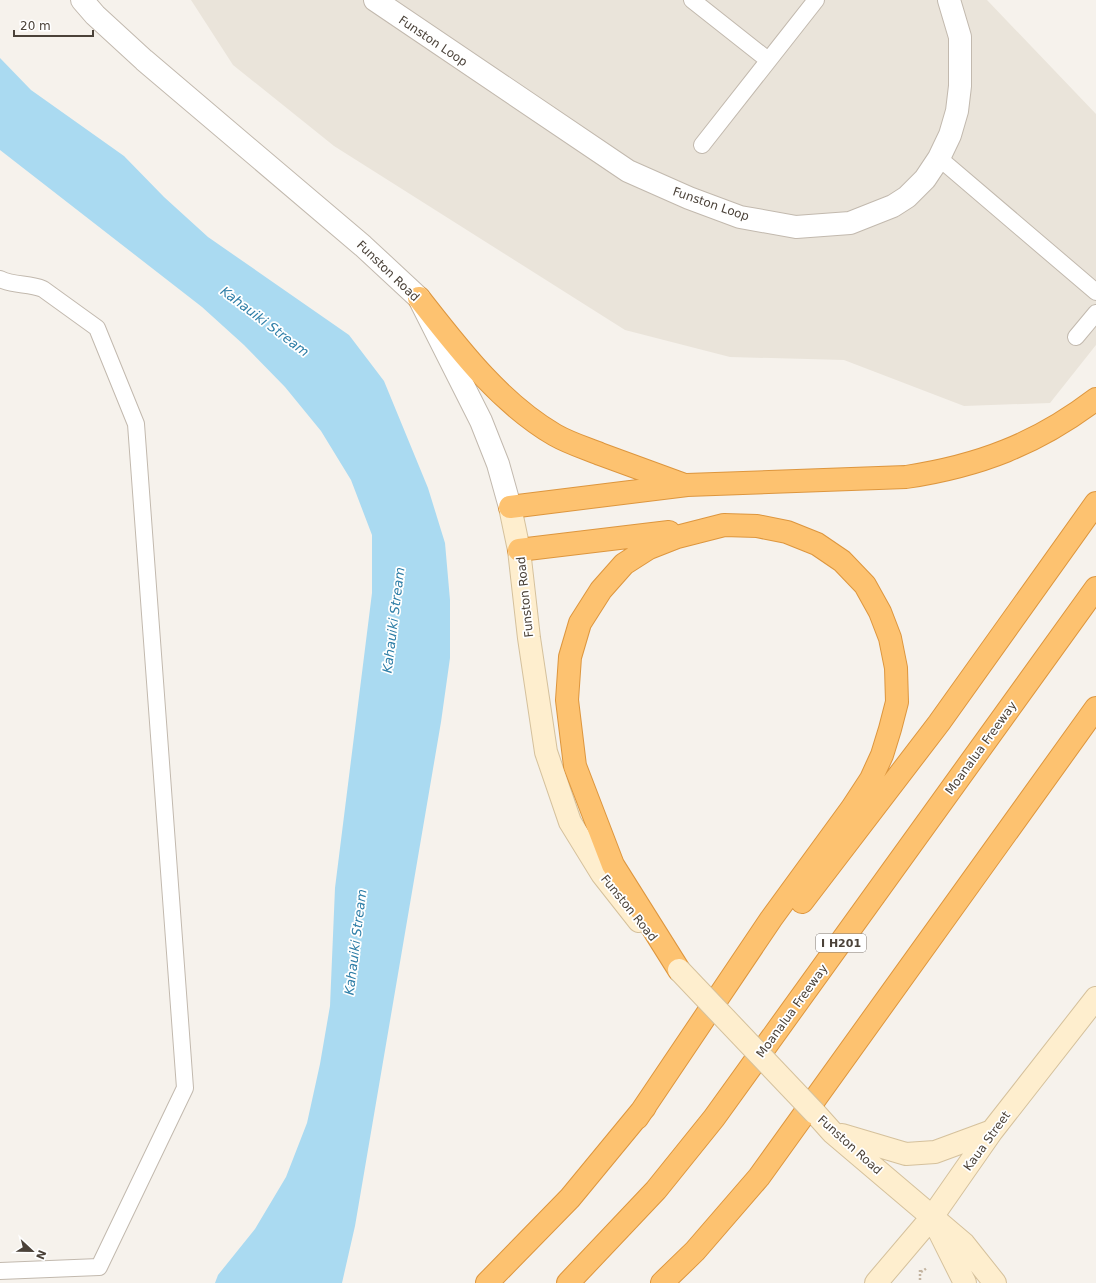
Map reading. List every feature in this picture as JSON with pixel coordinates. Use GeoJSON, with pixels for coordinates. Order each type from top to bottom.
{"type":"FeatureCollection","features":[{"type":"Feature","properties":{"kind":"highway"},"geometry":{"type":"LineString","coordinates":[[419,298],[464,354],[506,399],[531,419],[556,436],[581,447],[687,485]]}},
{"type":"Feature","properties":{"kind":"highway"},"geometry":{"type":"LineString","coordinates":[[510,507],[687,485],[906,477],[937,472],[997,456],[1026,443],[1052,429],[1096,399]]}},
{"type":"Feature","properties":{"kind":"highway"},"geometry":{"type":"LineString","coordinates":[[487,1283],[570,1198],[637,1118],[939,723],[1067,541],[1096,503]]}},
{"type":"Feature","properties":{"kind":"highway"},"geometry":{"type":"LineString","coordinates":[[519,550],[724,525],[757,526],[788,532],[817,544],[842,561],[865,585],[883,618],[890,638],[896,668],[897,702],[882,755],[871,780],[771,919],[637,1118]]}},
{"type":"Feature","properties":{"kind":"highway"},"geometry":{"type":"LineString","coordinates":[[679,970],[613,865],[575,766],[568,700],[570,658],[580,623],[601,590],[624,564],[649,548],[677,537],[724,525]]}},
{"type":"Feature","properties":{"kind":"highway","name":"Moanalua Freeway"},"geometry":{"type":"LineString","coordinates":[[568,1283],[656,1190],[714,1118],[1096,588]]}},
{"type":"Feature","properties":{"kind":"highway"},"geometry":{"type":"LineString","coordinates":[[666,1283],[759,1177],[1096,708]]}},
{"type":"Feature","properties":{"kind":"highway"},"geometry":{"type":"LineString","coordinates":[[662,1283],[695,1251]]}},
{"type":"Feature","properties":{"kind":"street","name":"Funston Road"},"geometry":{"type":"LineString","coordinates":[[82,0],[144,60],[363,246],[419,298],[481,421],[498,464],[510,507],[519,550],[529,638],[546,752],[570,822],[602,874],[679,970],[832,1132],[964,1244],[995,1283]]}},
{"type":"Feature","properties":{"kind":"street","name":"Funston Loop"},"geometry":{"type":"LineString","coordinates":[[375,0],[628,171],[689,198],[740,217],[796,227],[850,223],[882,211],[907,197],[925,179],[939,158],[952,129],[957,110],[960,86],[960,37],[949,0]]}},
{"type":"Feature","properties":{"kind":"street","name":"Kaua Street"},"geometry":{"type":"LineString","coordinates":[[876,1283],[932,1217],[992,1131],[1096,998]]}},
{"type":"Feature","properties":{"kind":"street"},"geometry":{"type":"LineString","coordinates":[[832,1132],[906,1154],[935,1152],[992,1131]]}},
{"type":"Feature","properties":{"kind":"street","name":"Funston Road"},"geometry":{"type":"LineString","coordinates":[[932,1217],[965,1283]]}},
{"type":"Feature","properties":{"kind":"lane"},"geometry":{"type":"LineString","coordinates":[[692,0],[768,60]]}},
{"type":"Feature","properties":{"kind":"lane"},"geometry":{"type":"LineString","coordinates":[[702,145],[816,0]]}},
{"type":"Feature","properties":{"kind":"lane"},"geometry":{"type":"LineString","coordinates":[[939,158],[1096,292]]}},
{"type":"Feature","properties":{"kind":"lane"},"geometry":{"type":"LineString","coordinates":[[0,279],[9,283],[33,285],[43,289],[97,328],[136,424],[185,1088],[99,1267],[0,1272]]}},
{"type":"Feature","properties":{"kind":"lane"},"geometry":{"type":"LineString","coordinates":[[1076,337],[1096,313]]}},
{"type":"Feature","properties":{"kind":"path"},"geometry":{"type":"LineString","coordinates":[[921,1272],[927,1268]]}},
{"type":"Feature","properties":{"kind":"shaded area"},"geometry":{"type":"Polygon","coordinates":[[[191,0],[987,0],[1096,114],[1096,345],[1050,403],[964,406],[844,360],[730,357],[625,330],[334,146],[233,65],[191,0]]]}},
{"type":"Feature","properties":{"kind":"water","name":"Kahauiki Stream"},"geometry":{"type":"Polygon","coordinates":[[[0,58],[31,90],[124,156],[164,197],[208,237],[349,335],[384,381],[428,488],[445,543],[450,600],[450,658],[441,722],[355,1226],[342,1283],[215,1283],[218,1275],[255,1229],[286,1177],[307,1123],[320,1064],[330,1006],[335,888],[372,593],[372,535],[351,480],[321,431],[285,387],[244,345],[202,307],[0,150],[0,58]]]}}]}
